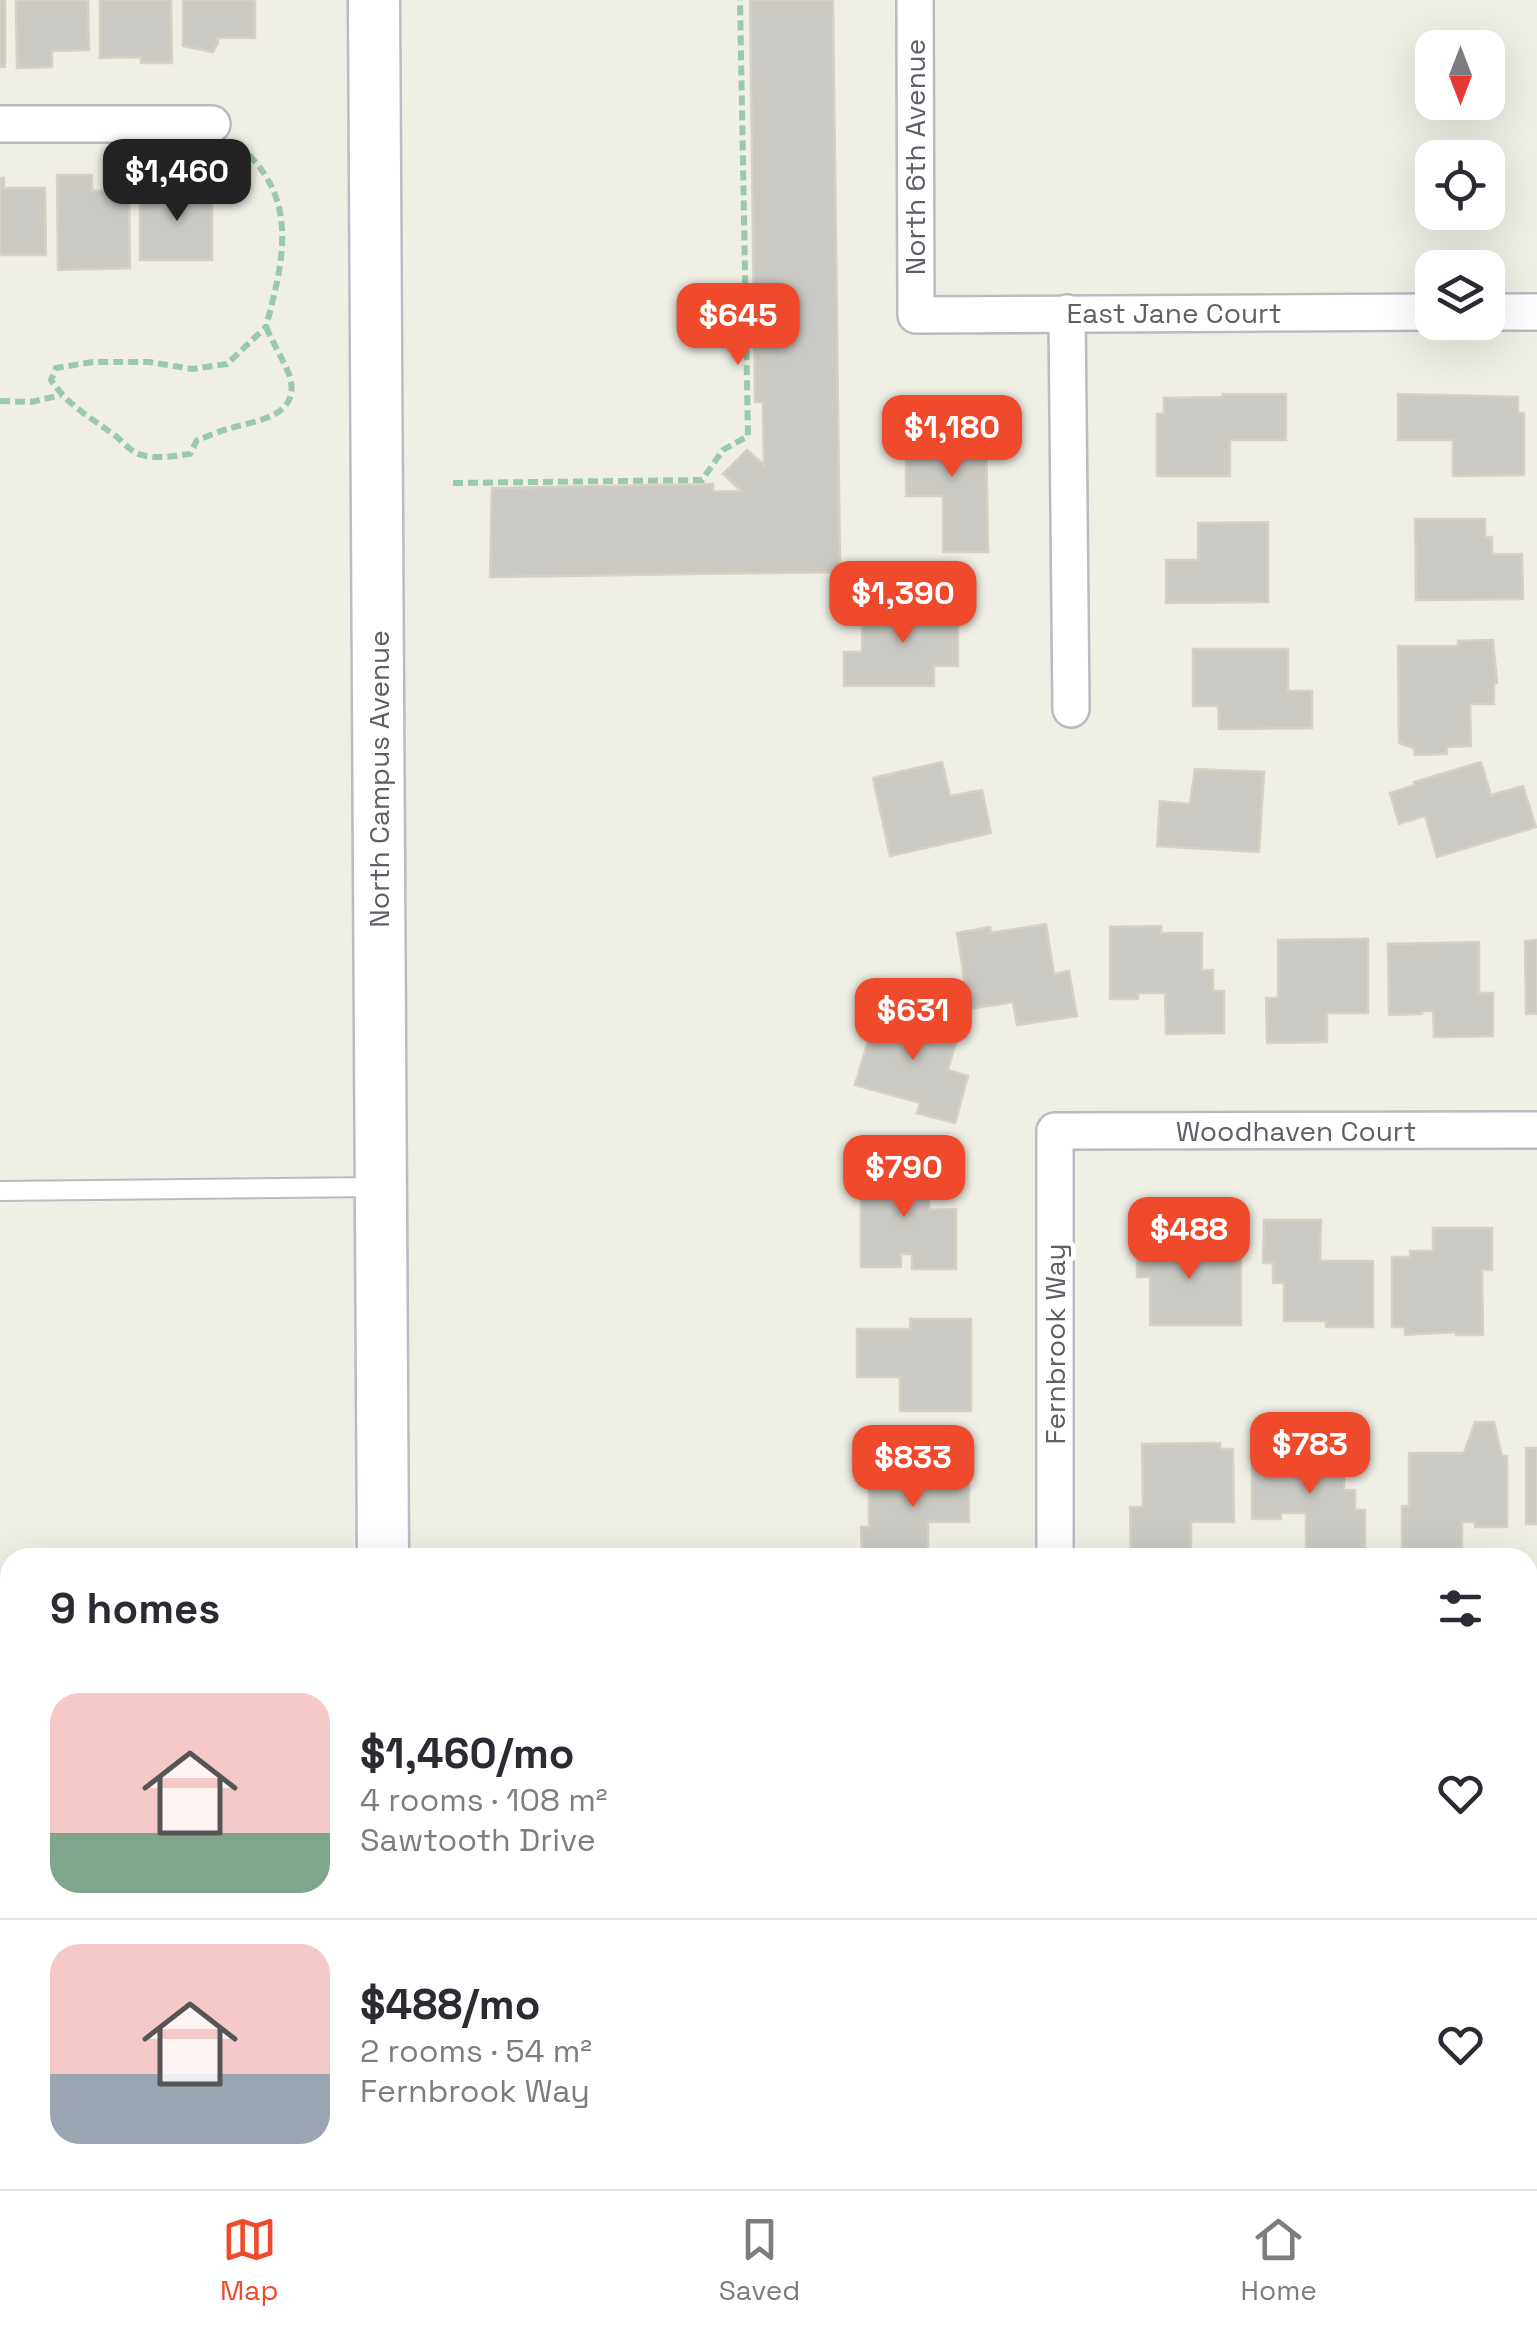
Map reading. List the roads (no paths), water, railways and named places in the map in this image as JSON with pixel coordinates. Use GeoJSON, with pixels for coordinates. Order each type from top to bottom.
{"type":"FeatureCollection","features":[{"type":"Feature","properties":{"kind":"main road","name":"North Campus Avenue"},"geometry":{"type":"LineString","coordinates":[[374,0],[383,1548]]}},
{"type":"Feature","properties":{"kind":"street","name":"North 6th Avenue"},"geometry":{"type":"LineString","coordinates":[[914,0],[916,314]]}},
{"type":"Feature","properties":{"kind":"street"},"geometry":{"type":"LineString","coordinates":[[0,124],[212,124]]}},
{"type":"Feature","properties":{"kind":"street","name":"East Jane Court"},"geometry":{"type":"LineString","coordinates":[[916,314],[1415,312]]}},
{"type":"Feature","properties":{"kind":"street"},"geometry":{"type":"LineString","coordinates":[[1505,312],[1537,312]]}},
{"type":"Feature","properties":{"kind":"street"},"geometry":{"type":"LineString","coordinates":[[1068,313],[1072,709]]}},
{"type":"Feature","properties":{"kind":"street","name":"Woodhaven Court"},"geometry":{"type":"LineString","coordinates":[[1056,1131],[1537,1130]]}},
{"type":"Feature","properties":{"kind":"street","name":"Fernbrook Way"},"geometry":{"type":"LineString","coordinates":[[1054,1548],[1056,1131]]}},
{"type":"Feature","properties":{"kind":"lane"},"geometry":{"type":"LineString","coordinates":[[0,1191],[381,1187]]}}]}
